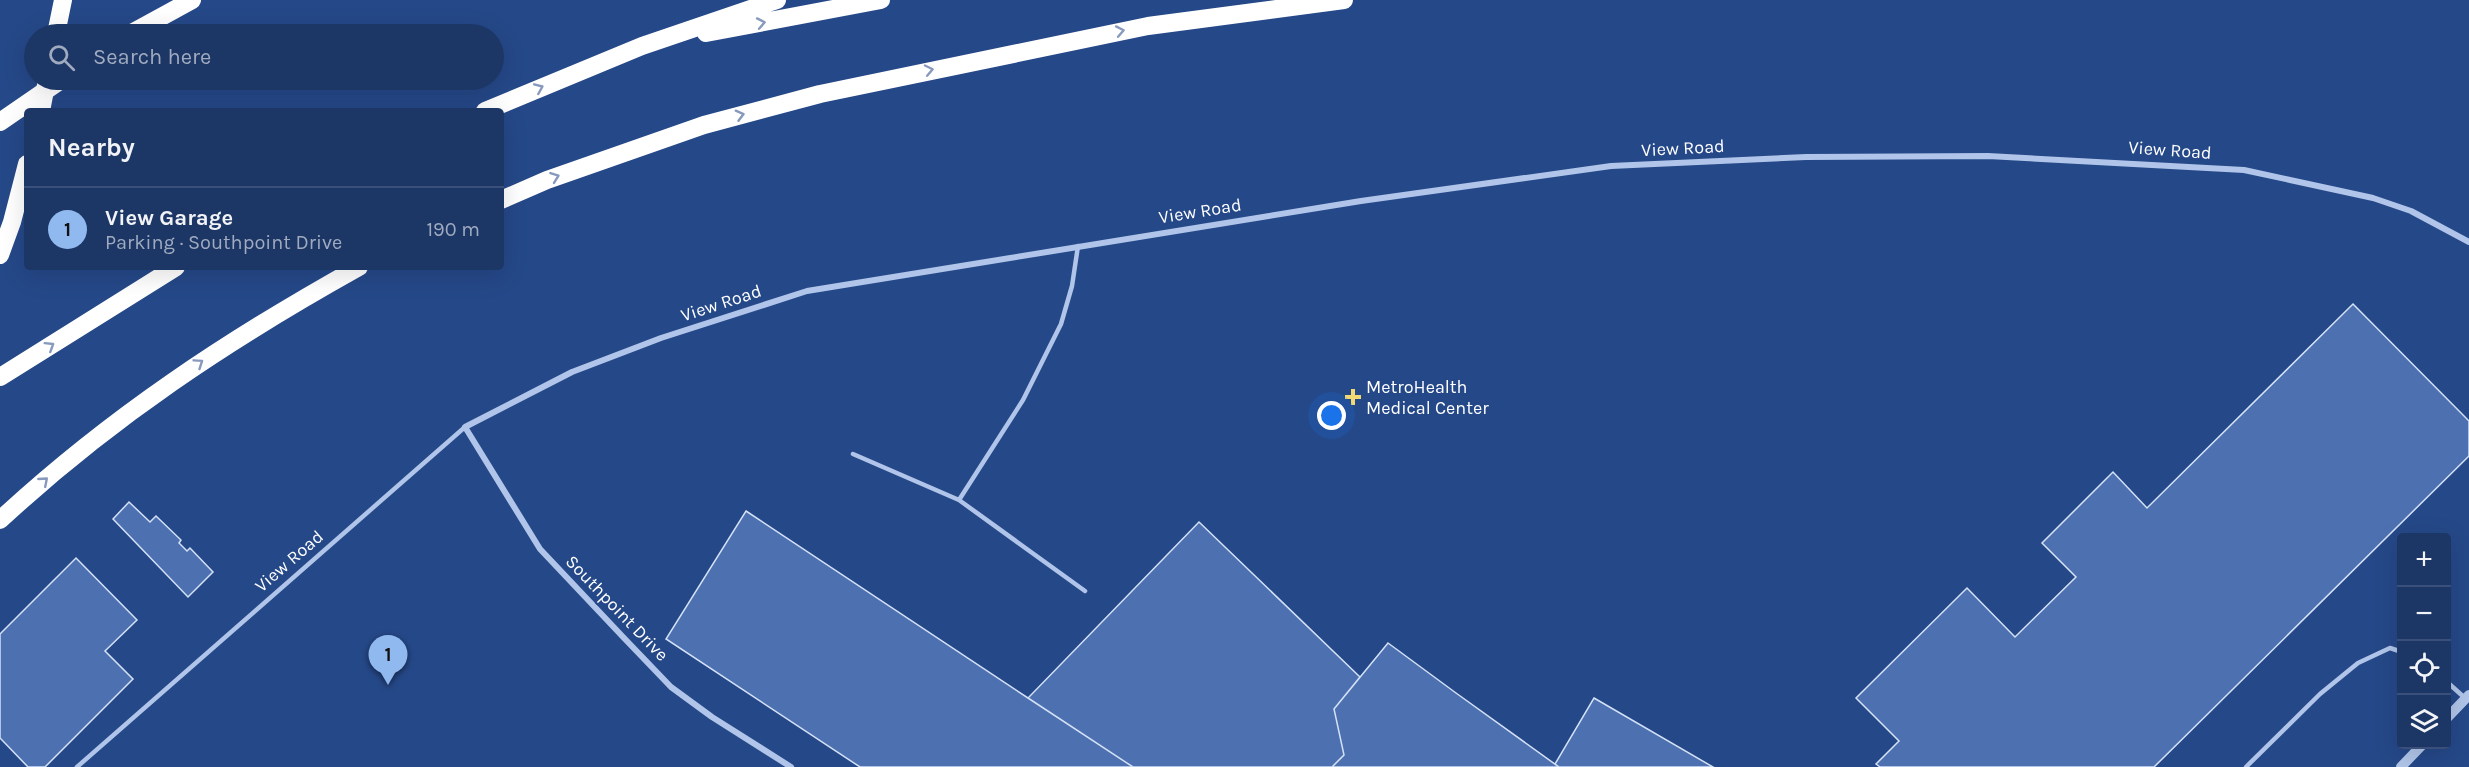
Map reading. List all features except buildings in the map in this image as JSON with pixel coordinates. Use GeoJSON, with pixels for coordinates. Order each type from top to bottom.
{"type":"FeatureCollection","features":[{"type":"Feature","properties":{"kind":"highway"},"geometry":{"type":"LineString","coordinates":[[58,24],[63,0]]}},
{"type":"Feature","properties":{"kind":"highway"},"geometry":{"type":"LineString","coordinates":[[148,24],[192,0]]}},
{"type":"Feature","properties":{"kind":"highway"},"geometry":{"type":"LineString","coordinates":[[492,108],[642,46],[777,0]]}},
{"type":"Feature","properties":{"kind":"highway"},"geometry":{"type":"LineString","coordinates":[[642,46],[881,0]]}},
{"type":"Feature","properties":{"kind":"highway"},"geometry":{"type":"LineString","coordinates":[[504,199],[547,180],[704,124],[820,94],[1148,26],[1344,0]]}},
{"type":"Feature","properties":{"kind":"highway"},"geometry":{"type":"LineString","coordinates":[[41,108],[45,90]]}},
{"type":"Feature","properties":{"kind":"highway"},"geometry":{"type":"LineString","coordinates":[[0,122],[46,90]]}},
{"type":"Feature","properties":{"kind":"highway"},"geometry":{"type":"LineString","coordinates":[[0,255],[12,222],[24,176]]}},
{"type":"Feature","properties":{"kind":"highway"},"geometry":{"type":"LineString","coordinates":[[0,376],[171,270]]}},
{"type":"Feature","properties":{"kind":"highway"},"geometry":{"type":"LineString","coordinates":[[0,520],[82,448],[159,390],[265,319],[353,270]]}},
{"type":"Feature","properties":{"kind":"street","name":"View Road"},"geometry":{"type":"LineString","coordinates":[[465,427],[572,372],[661,338],[807,291],[1371,200],[1611,166],[1806,157],[1988,156],[2244,170],[2373,198],[2411,211],[2469,242]]}},
{"type":"Feature","properties":{"kind":"street","name":"Southpoint Drive"},"geometry":{"type":"LineString","coordinates":[[465,427],[540,549],[671,687],[712,717],[791,767]]}},
{"type":"Feature","properties":{"kind":"street"},"geometry":{"type":"LineString","coordinates":[[2451,714],[2468,697]]}},
{"type":"Feature","properties":{"kind":"street"},"geometry":{"type":"LineString","coordinates":[[2402,767],[2418,749]]}},
{"type":"Feature","properties":{"kind":"lane"},"geometry":{"type":"LineString","coordinates":[[959,500],[1023,400],[1061,324],[1072,286],[1078,246]]}},
{"type":"Feature","properties":{"kind":"lane","name":"View Road"},"geometry":{"type":"LineString","coordinates":[[77,767],[465,427]]}},
{"type":"Feature","properties":{"kind":"lane"},"geometry":{"type":"LineString","coordinates":[[853,454],[959,500],[1085,591]]}},
{"type":"Feature","properties":{"kind":"lane"},"geometry":{"type":"LineString","coordinates":[[2246,767],[2320,694],[2358,663],[2390,648],[2397,650]]}},
{"type":"Feature","properties":{"kind":"lane"},"geometry":{"type":"LineString","coordinates":[[2451,685],[2468,697]]}},
{"type":"Feature","properties":{"kind":"place","name":"MetroHealth Medical Center"},"geometry":{"type":"Point","coordinates":[1353,397]}},
{"type":"Feature","properties":{"kind":"place","name":"View Garage"},"geometry":{"type":"Point","coordinates":[388,685]}}]}
